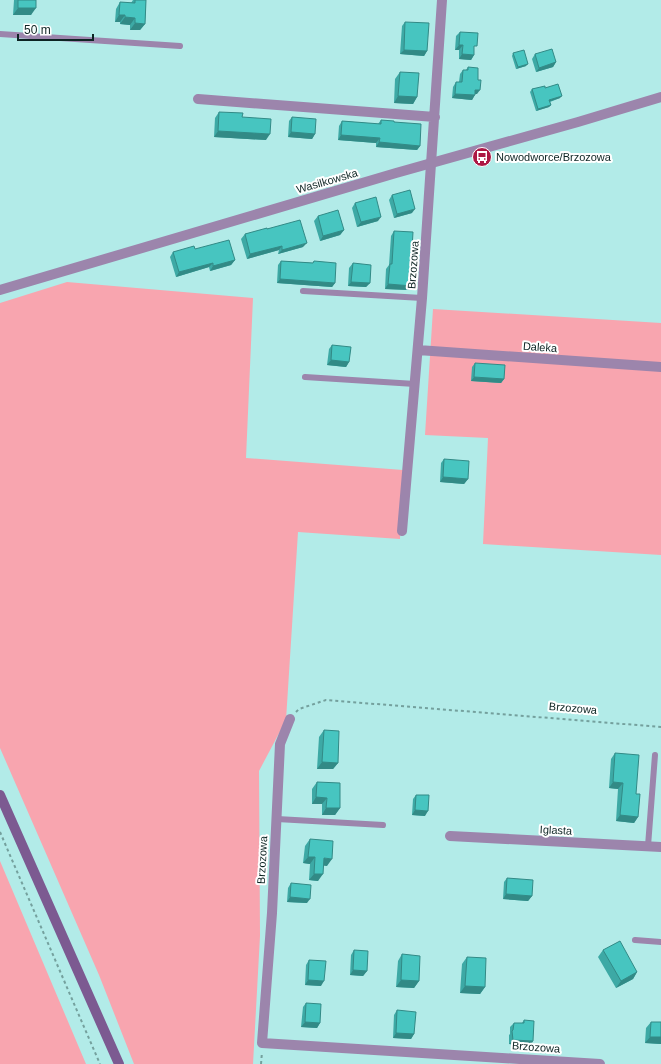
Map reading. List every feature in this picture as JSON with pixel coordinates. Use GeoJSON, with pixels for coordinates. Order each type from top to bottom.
{"type":"FeatureCollection","features":[{"type":"Feature","properties":{"kind":"main road"},"geometry":{"type":"LineString","coordinates":[[0,795],[119,1064]]}},
{"type":"Feature","properties":{"kind":"street","name":"Brzozowa"},"geometry":{"type":"LineString","coordinates":[[402,531],[422,298],[442,0]]}},
{"type":"Feature","properties":{"kind":"street","name":"Wasilkowska"},"geometry":{"type":"LineString","coordinates":[[0,290],[661,97]]}},
{"type":"Feature","properties":{"kind":"street"},"geometry":{"type":"LineString","coordinates":[[198,99],[435,116]]}},
{"type":"Feature","properties":{"kind":"street","name":"Daleka"},"geometry":{"type":"LineString","coordinates":[[418,350],[661,367]]}},
{"type":"Feature","properties":{"kind":"street","name":"Brzozowa"},"geometry":{"type":"LineString","coordinates":[[290,719],[280,744],[277,819],[262,1043],[600,1064]]}},
{"type":"Feature","properties":{"kind":"street","name":"Iglasta"},"geometry":{"type":"LineString","coordinates":[[450,836],[661,847]]}},
{"type":"Feature","properties":{"kind":"lane"},"geometry":{"type":"LineString","coordinates":[[0,34],[180,46]]}},
{"type":"Feature","properties":{"kind":"lane"},"geometry":{"type":"LineString","coordinates":[[304,291],[422,298]]}},
{"type":"Feature","properties":{"kind":"lane"},"geometry":{"type":"LineString","coordinates":[[305,377],[415,384]]}},
{"type":"Feature","properties":{"kind":"lane"},"geometry":{"type":"LineString","coordinates":[[648,846],[655,755]]}},
{"type":"Feature","properties":{"kind":"lane"},"geometry":{"type":"LineString","coordinates":[[277,819],[383,825]]}},
{"type":"Feature","properties":{"kind":"lane"},"geometry":{"type":"LineString","coordinates":[[634,940],[661,942]]}},
{"type":"Feature","properties":{"kind":"path","name":"Brzozowa"},"geometry":{"type":"LineString","coordinates":[[290,719],[299,709],[326,700],[661,727]]}},
{"type":"Feature","properties":{"kind":"path"},"geometry":{"type":"LineString","coordinates":[[0,832],[100,1064]]}},
{"type":"Feature","properties":{"kind":"shaded area"},"geometry":{"type":"Polygon","coordinates":[[[67,282],[253,298],[246,458],[403,470],[400,539],[298,532],[286,720],[259,771],[260,936],[253,1064],[134,1064],[99,975],[0,748],[0,303],[67,282]]]}},
{"type":"Feature","properties":{"kind":"shaded area"},"geometry":{"type":"Polygon","coordinates":[[[433,309],[661,323],[661,555],[483,544],[488,438],[425,435],[433,309]]]}},
{"type":"Feature","properties":{"kind":"shaded area"},"geometry":{"type":"Polygon","coordinates":[[[0,861],[86,1064],[0,1064],[0,861]]]}},
{"type":"Feature","properties":{"kind":"building"},"geometry":{"type":"Polygon","coordinates":[[[18,0],[36,0],[36,8],[18,8],[18,0]]]}},
{"type":"Feature","properties":{"kind":"building"},"geometry":{"type":"Polygon","coordinates":[[[135,0],[146,0],[145,24],[135,23],[135,18],[119,15],[120,2],[135,3],[135,0]]]}},
{"type":"Feature","properties":{"kind":"building"},"geometry":{"type":"Polygon","coordinates":[[[405,22],[429,23],[427,51],[404,50],[405,22]]]}},
{"type":"Feature","properties":{"kind":"building"},"geometry":{"type":"Polygon","coordinates":[[[460,32],[478,33],[477,46],[474,46],[474,55],[462,54],[463,45],[459,45],[460,32]]]}},
{"type":"Feature","properties":{"kind":"building"},"geometry":{"type":"Polygon","coordinates":[[[552,49],[556,62],[539,68],[535,54],[552,49]]]}},
{"type":"Feature","properties":{"kind":"building"},"geometry":{"type":"Polygon","coordinates":[[[524,50],[528,64],[518,67],[513,53],[524,50]]]}},
{"type":"Feature","properties":{"kind":"building"},"geometry":{"type":"Polygon","coordinates":[[[468,67],[478,68],[478,80],[481,80],[480,90],[475,90],[475,95],[455,94],[456,82],[462,82],[463,70],[468,70],[468,67]]]}},
{"type":"Feature","properties":{"kind":"building"},"geometry":{"type":"Polygon","coordinates":[[[400,72],[419,73],[417,97],[398,96],[400,72]]]}},
{"type":"Feature","properties":{"kind":"building"},"geometry":{"type":"Polygon","coordinates":[[[558,84],[562,96],[549,100],[551,105],[538,109],[532,89],[545,86],[545,88],[558,84]]]}},
{"type":"Feature","properties":{"kind":"building"},"geometry":{"type":"Polygon","coordinates":[[[219,112],[243,113],[242,117],[271,119],[270,134],[218,131],[219,112]]]}},
{"type":"Feature","properties":{"kind":"building"},"geometry":{"type":"Polygon","coordinates":[[[292,117],[316,119],[315,134],[291,132],[292,117]]]}},
{"type":"Feature","properties":{"kind":"building"},"geometry":{"type":"Polygon","coordinates":[[[381,120],[421,124],[420,146],[379,142],[380,138],[341,135],[342,121],[381,124],[381,120]]]}},
{"type":"Feature","properties":{"kind":"building"},"geometry":{"type":"Polygon","coordinates":[[[410,190],[415,209],[397,214],[392,195],[410,190]]]}},
{"type":"Feature","properties":{"kind":"building"},"geometry":{"type":"Polygon","coordinates":[[[376,197],[381,217],[361,222],[355,203],[376,197]]]}},
{"type":"Feature","properties":{"kind":"building"},"geometry":{"type":"Polygon","coordinates":[[[338,210],[344,230],[323,236],[318,216],[338,210]]]}},
{"type":"Feature","properties":{"kind":"building"},"geometry":{"type":"Polygon","coordinates":[[[300,220],[307,243],[282,250],[282,246],[250,254],[245,234],[300,220]]]}},
{"type":"Feature","properties":{"kind":"building"},"geometry":{"type":"Polygon","coordinates":[[[394,231],[413,232],[411,266],[413,266],[412,286],[388,284],[390,264],[392,264],[394,231]]]}},
{"type":"Feature","properties":{"kind":"building"},"geometry":{"type":"Polygon","coordinates":[[[229,240],[235,260],[213,266],[213,263],[179,272],[173,252],[194,246],[195,249],[229,240]]]}},
{"type":"Feature","properties":{"kind":"building"},"geometry":{"type":"Polygon","coordinates":[[[281,261],[336,263],[335,283],[280,279],[281,261]]]}},
{"type":"Feature","properties":{"kind":"building"},"geometry":{"type":"Polygon","coordinates":[[[353,263],[371,265],[370,283],[351,282],[353,263]]]}},
{"type":"Feature","properties":{"kind":"building"},"geometry":{"type":"Polygon","coordinates":[[[332,345],[351,347],[349,362],[331,360],[332,345]]]}},
{"type":"Feature","properties":{"kind":"building"},"geometry":{"type":"Polygon","coordinates":[[[475,363],[505,365],[504,379],[474,377],[475,363]]]}},
{"type":"Feature","properties":{"kind":"building"},"geometry":{"type":"Polygon","coordinates":[[[444,459],[469,461],[468,479],[443,477],[444,459]]]}},
{"type":"Feature","properties":{"kind":"building"},"geometry":{"type":"Polygon","coordinates":[[[324,730],[339,731],[338,763],[322,762],[324,730]]]}},
{"type":"Feature","properties":{"kind":"building"},"geometry":{"type":"Polygon","coordinates":[[[615,753],[639,755],[636,794],[640,794],[638,817],[620,815],[623,783],[613,782],[615,753]]]}},
{"type":"Feature","properties":{"kind":"building"},"geometry":{"type":"Polygon","coordinates":[[[317,782],[340,783],[340,808],[326,808],[327,798],[316,797],[317,782]]]}},
{"type":"Feature","properties":{"kind":"building"},"geometry":{"type":"Polygon","coordinates":[[[416,795],[429,795],[428,811],[415,810],[416,795]]]}},
{"type":"Feature","properties":{"kind":"building"},"geometry":{"type":"Polygon","coordinates":[[[310,839],[333,841],[332,859],[324,858],[323,874],[314,874],[315,857],[308,857],[310,839]]]}},
{"type":"Feature","properties":{"kind":"building"},"geometry":{"type":"Polygon","coordinates":[[[507,878],[533,880],[532,896],[506,894],[507,878]]]}},
{"type":"Feature","properties":{"kind":"building"},"geometry":{"type":"Polygon","coordinates":[[[291,883],[311,885],[310,899],[290,897],[291,883]]]}},
{"type":"Feature","properties":{"kind":"building"},"geometry":{"type":"Polygon","coordinates":[[[620,941],[637,972],[621,981],[603,950],[620,941]]]}},
{"type":"Feature","properties":{"kind":"building"},"geometry":{"type":"Polygon","coordinates":[[[354,950],[368,951],[367,971],[353,970],[354,950]]]}},
{"type":"Feature","properties":{"kind":"building"},"geometry":{"type":"Polygon","coordinates":[[[402,954],[420,956],[419,981],[401,980],[402,954]]]}},
{"type":"Feature","properties":{"kind":"building"},"geometry":{"type":"Polygon","coordinates":[[[467,957],[486,958],[485,987],[465,986],[467,957]]]}},
{"type":"Feature","properties":{"kind":"building"},"geometry":{"type":"Polygon","coordinates":[[[309,960],[326,961],[324,981],[308,980],[309,960]]]}},
{"type":"Feature","properties":{"kind":"building"},"geometry":{"type":"Polygon","coordinates":[[[306,1003],[321,1004],[320,1023],[305,1022],[306,1003]]]}},
{"type":"Feature","properties":{"kind":"building"},"geometry":{"type":"Polygon","coordinates":[[[397,1010],[416,1012],[414,1034],[396,1033],[397,1010]]]}},
{"type":"Feature","properties":{"kind":"building"},"geometry":{"type":"Polygon","coordinates":[[[524,1020],[534,1021],[533,1041],[513,1040],[512,1031],[514,1023],[524,1023],[524,1020]]]}},
{"type":"Feature","properties":{"kind":"building"},"geometry":{"type":"Polygon","coordinates":[[[651,1022],[661,1022],[661,1037],[650,1037],[651,1022]]]}},
{"type":"Feature","properties":{"kind":"place","name":"Nowodworce/Brzozowa"},"geometry":{"type":"Point","coordinates":[482,157]}}]}
